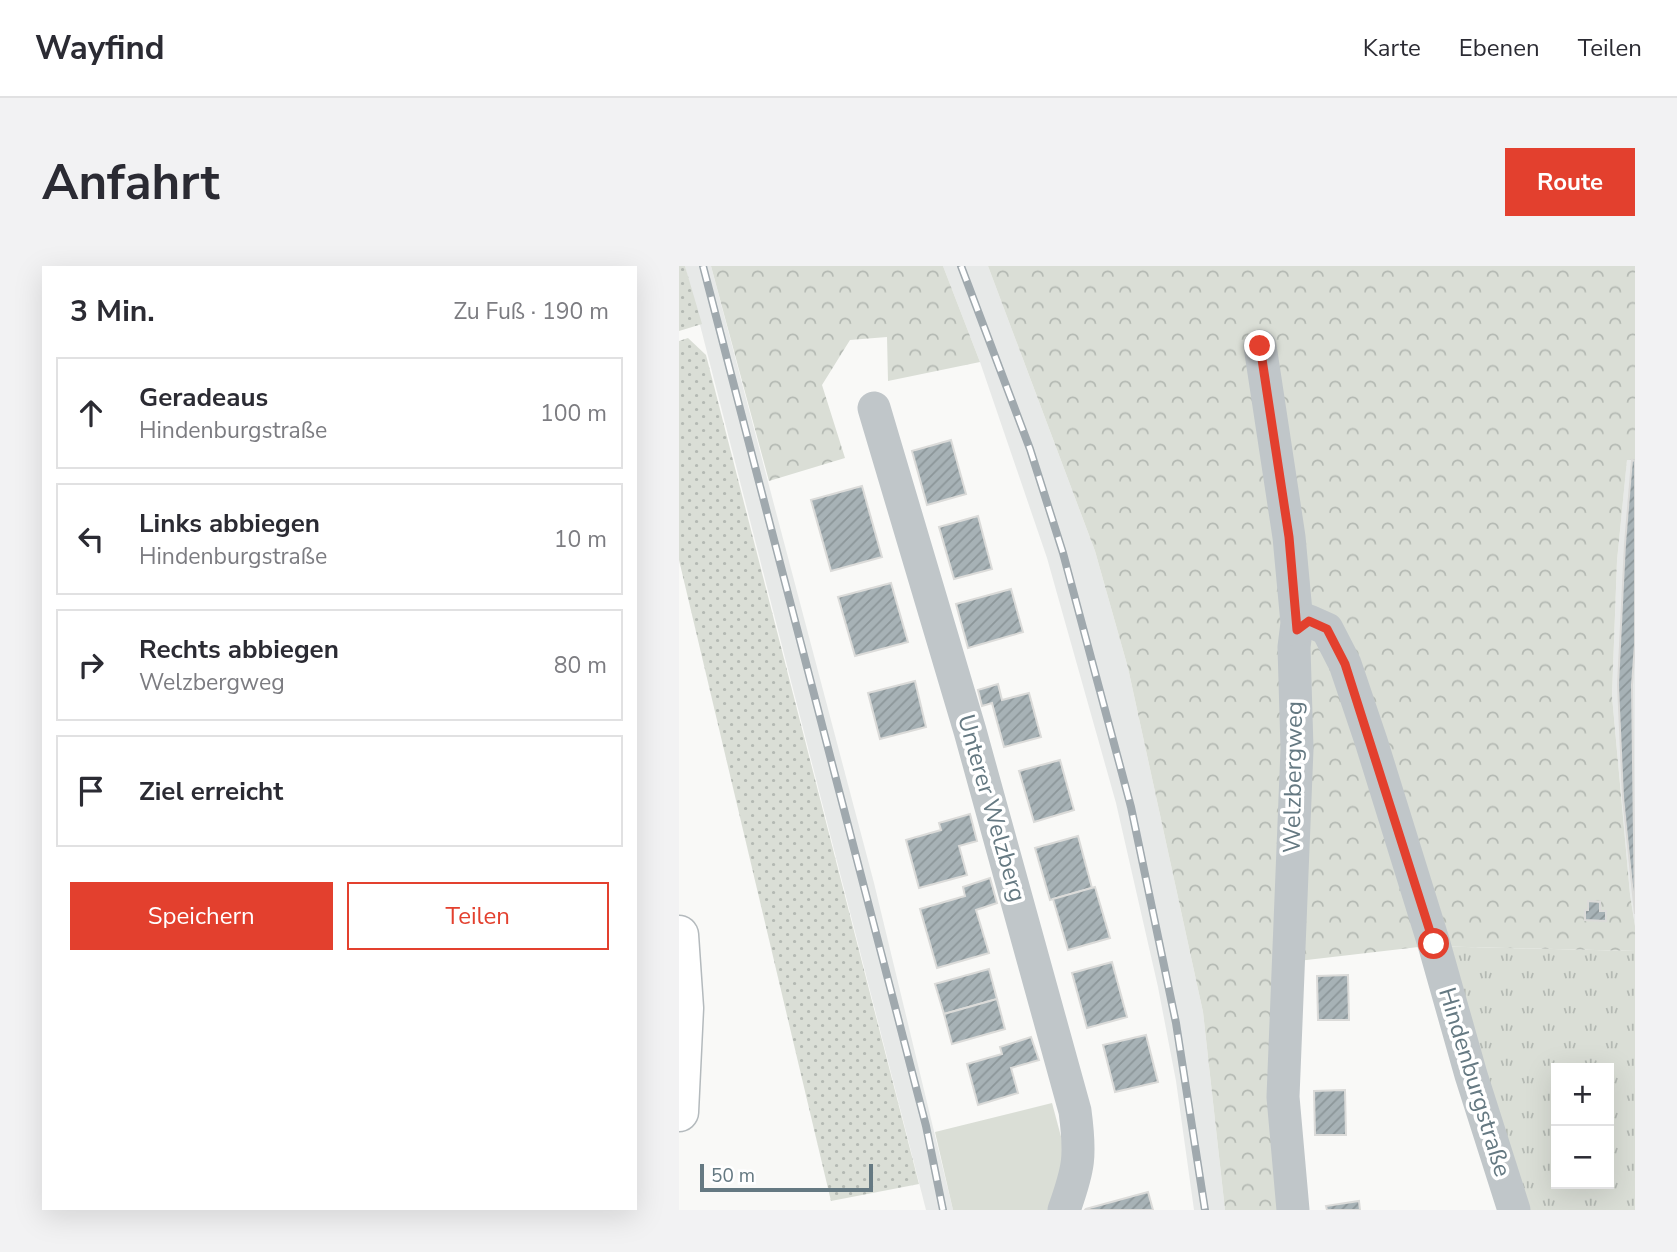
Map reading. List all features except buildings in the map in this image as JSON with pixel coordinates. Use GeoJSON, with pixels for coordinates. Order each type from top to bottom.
{"type":"FeatureCollection","features":[{"type":"Feature","properties":{"kind":"main road"},"geometry":{"type":"LineString","coordinates":[[679,935],[684,1008],[679,1112]]}},
{"type":"Feature","properties":{"kind":"street","name":"Welzbergweg"},"geometry":{"type":"LineString","coordinates":[[1260,346],[1289,537],[1297,630],[1294,646],[1297,749],[1283,1097],[1293,1210]]}},
{"type":"Feature","properties":{"kind":"street","name":"Unterer Welzberg"},"geometry":{"type":"LineString","coordinates":[[874,408],[970,731],[1059,1044],[1075,1111],[1080,1148],[1077,1174],[1064,1210]]}},
{"type":"Feature","properties":{"kind":"street","name":"Hindenburgstraße"},"geometry":{"type":"LineString","coordinates":[[1297,630],[1309,621],[1327,629],[1345,664],[1434,944],[1471,1075],[1514,1210]]}},
{"type":"Feature","properties":{"kind":"shaded area"},"geometry":{"type":"Polygon","coordinates":[[[685,266],[711,266],[874,883],[953,1210],[926,1210],[685,266]]]}},
{"type":"Feature","properties":{"kind":"shaded area"},"geometry":{"type":"Polygon","coordinates":[[[943,266],[988,266],[1095,551],[1128,668],[1203,1012],[1225,1210],[1194,1210],[1176,1081],[1158,987],[1116,803],[1047,558],[980,362],[943,266]]]}},
{"type":"Feature","properties":{"kind":"shaded area"},"geometry":{"type":"Polygon","coordinates":[[[1627,459],[1635,461],[1635,926],[1612,696],[1617,561],[1627,459]]]}},
{"type":"Feature","properties":{"kind":"green space"},"geometry":{"type":"Polygon","coordinates":[[[679,266],[685,266],[702,324],[679,331],[679,266]]]}},
{"type":"Feature","properties":{"kind":"green space"},"geometry":{"type":"Polygon","coordinates":[[[711,266],[943,266],[980,362],[888,381],[887,337],[850,340],[822,385],[845,458],[769,481],[711,266]]]}},
{"type":"Feature","properties":{"kind":"green space"},"geometry":{"type":"Polygon","coordinates":[[[988,266],[1635,266],[1635,460],[1627,460],[1617,561],[1612,696],[1635,926],[1635,951],[1427,946],[1298,961],[1284,1210],[1225,1210],[1203,1012],[1128,668],[1095,551],[988,266]]]}},
{"type":"Feature","properties":{"kind":"green space"},"geometry":{"type":"Polygon","coordinates":[[[688,338],[706,355],[919,1184],[831,1201],[679,560],[679,341],[688,338]]]}},
{"type":"Feature","properties":{"kind":"green space"},"geometry":{"type":"Polygon","coordinates":[[[1427,946],[1635,951],[1635,1210],[1502,1210],[1427,946]]]}},
{"type":"Feature","properties":{"kind":"green space"},"geometry":{"type":"Polygon","coordinates":[[[1052,1103],[1063,1144],[1064,1173],[1051,1210],[953,1210],[935,1132],[1052,1103]]]}},
{"type":"Feature","properties":{"kind":"railway"},"geometry":{"type":"LineString","coordinates":[[703,266],[926,1126],[943,1210]]}},
{"type":"Feature","properties":{"kind":"railway"},"geometry":{"type":"LineString","coordinates":[[961,266],[1030,449],[1063,553],[1131,807],[1176,1023],[1205,1210]]}},
{"type":"Feature","properties":{"kind":"route"},"geometry":{"type":"LineString","coordinates":[[1260,346],[1289,537],[1297,630],[1309,621],[1327,629],[1345,664],[1434,944]]}}]}
